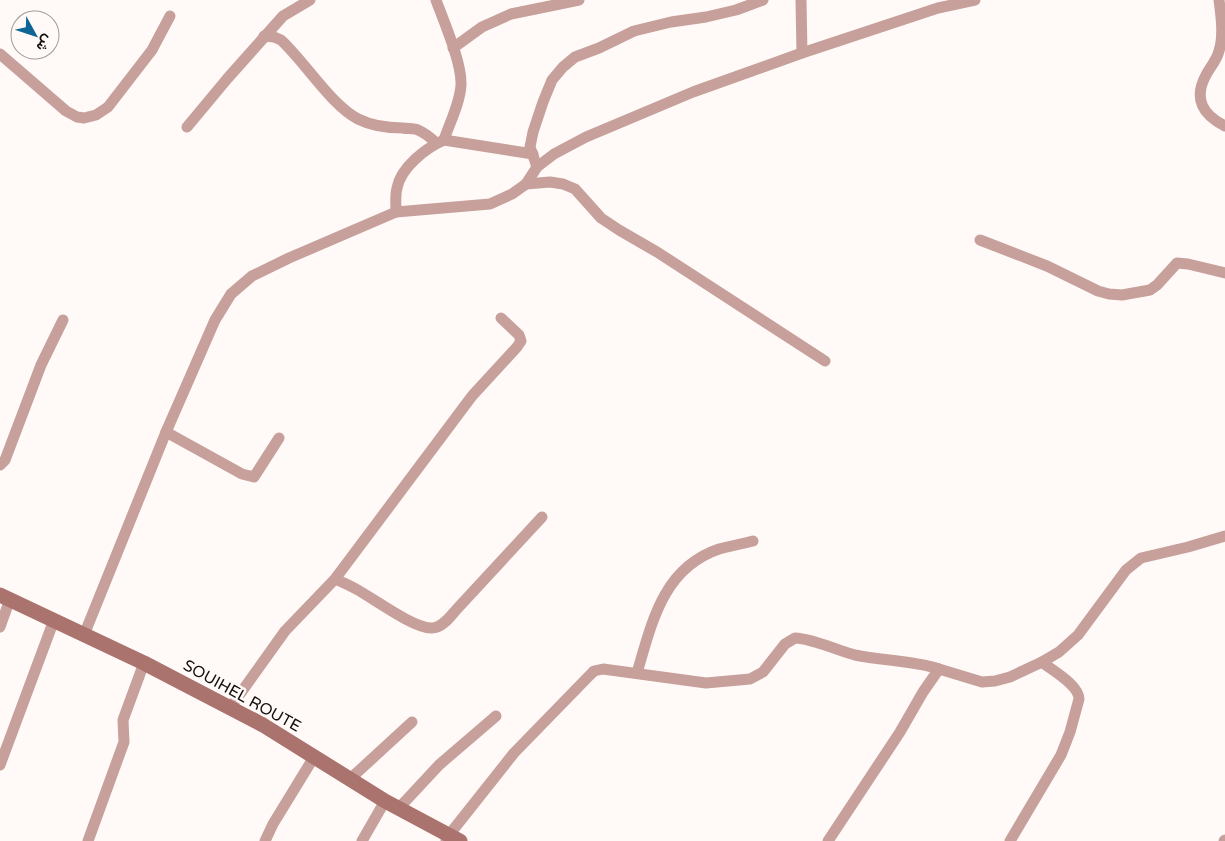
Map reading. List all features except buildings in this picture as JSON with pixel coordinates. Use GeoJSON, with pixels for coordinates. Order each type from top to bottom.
{"type":"FeatureCollection","features":[{"type":"Feature","properties":{"kind":"main road","name":"SOUIHEL ROUTE"},"geometry":{"type":"LineString","coordinates":[[5,597],[144,663],[263,725],[385,801],[452,839]]}},
{"type":"Feature","properties":{"kind":"street"},"geometry":{"type":"LineString","coordinates":[[187,127],[283,16],[310,0]]}},
{"type":"Feature","properties":{"kind":"street"},"geometry":{"type":"LineString","coordinates":[[396,212],[397,188],[402,175],[415,160],[440,142],[458,99],[461,86],[461,71],[436,0]]}},
{"type":"Feature","properties":{"kind":"street"},"geometry":{"type":"LineString","coordinates":[[453,48],[482,27],[512,14],[579,0]]}},
{"type":"Feature","properties":{"kind":"street"},"geometry":{"type":"LineString","coordinates":[[537,167],[530,148],[533,132],[552,80],[576,56],[599,48],[634,31],[736,10],[763,0]]}},
{"type":"Feature","properties":{"kind":"street"},"geometry":{"type":"LineString","coordinates":[[801,0],[802,53]]}},
{"type":"Feature","properties":{"kind":"street"},"geometry":{"type":"LineString","coordinates":[[84,635],[166,432],[215,320],[231,294],[252,276],[396,212],[490,204],[512,194],[526,184],[537,167],[554,154],[586,137],[693,92],[802,53],[938,8],[975,0]]}},
{"type":"Feature","properties":{"kind":"street"},"geometry":{"type":"LineString","coordinates":[[1220,0],[1223,46],[1203,81],[1201,98],[1204,110],[1208,116],[1225,126]]}},
{"type":"Feature","properties":{"kind":"street"},"geometry":{"type":"LineString","coordinates":[[0,54],[66,111],[77,117],[84,118],[108,107],[152,50],[170,16]]}},
{"type":"Feature","properties":{"kind":"street"},"geometry":{"type":"LineString","coordinates":[[264,36],[282,40],[345,110],[368,123],[417,129],[440,142],[533,154]]}},
{"type":"Feature","properties":{"kind":"street"},"geometry":{"type":"LineString","coordinates":[[526,184],[550,182],[563,184],[575,189],[601,218],[618,230],[657,252],[825,361]]}},
{"type":"Feature","properties":{"kind":"street"},"geometry":{"type":"LineString","coordinates":[[980,240],[1039,263],[1098,291],[1110,294],[1122,295],[1150,290],[1157,286],[1177,263],[1225,273]]}},
{"type":"Feature","properties":{"kind":"street"},"geometry":{"type":"LineString","coordinates":[[230,708],[285,631],[335,579],[472,396],[517,347],[521,341],[519,335],[501,318]]}},
{"type":"Feature","properties":{"kind":"street"},"geometry":{"type":"LineString","coordinates":[[0,465],[6,460],[42,365],[63,320]]}},
{"type":"Feature","properties":{"kind":"street"},"geometry":{"type":"LineString","coordinates":[[166,432],[242,474],[254,477],[279,438]]}},
{"type":"Feature","properties":{"kind":"street"},"geometry":{"type":"LineString","coordinates":[[335,579],[423,627],[433,628],[442,624],[456,610],[542,517]]}},
{"type":"Feature","properties":{"kind":"street"},"geometry":{"type":"LineString","coordinates":[[452,839],[514,753],[594,672],[603,669],[706,684],[750,679],[764,672],[785,644],[795,638],[816,642],[856,655],[922,664],[982,682],[995,681],[1042,662],[1059,652],[1078,635],[1126,570],[1141,558],[1225,536]]}},
{"type":"Feature","properties":{"kind":"street"},"geometry":{"type":"LineString","coordinates":[[637,673],[659,606],[668,588],[681,572],[697,560],[718,550],[753,541]]}},
{"type":"Feature","properties":{"kind":"street"},"geometry":{"type":"LineString","coordinates":[[0,627],[5,597]]}},
{"type":"Feature","properties":{"kind":"street"},"geometry":{"type":"LineString","coordinates":[[0,765],[54,620]]}},
{"type":"Feature","properties":{"kind":"street"},"geometry":{"type":"LineString","coordinates":[[1010,841],[1061,754],[1070,732],[1079,699],[1079,694],[1074,686],[1042,662]]}},
{"type":"Feature","properties":{"kind":"street"},"geometry":{"type":"LineString","coordinates":[[88,841],[124,742],[123,720],[144,663]]}},
{"type":"Feature","properties":{"kind":"street"},"geometry":{"type":"LineString","coordinates":[[828,841],[887,754],[923,692],[939,669]]}},
{"type":"Feature","properties":{"kind":"street"},"geometry":{"type":"LineString","coordinates":[[399,808],[439,765],[496,716]]}},
{"type":"Feature","properties":{"kind":"street"},"geometry":{"type":"LineString","coordinates":[[350,779],[412,722]]}},
{"type":"Feature","properties":{"kind":"street"},"geometry":{"type":"LineString","coordinates":[[265,841],[273,824],[314,757]]}},
{"type":"Feature","properties":{"kind":"street"},"geometry":{"type":"LineString","coordinates":[[362,841],[385,801]]}}]}
